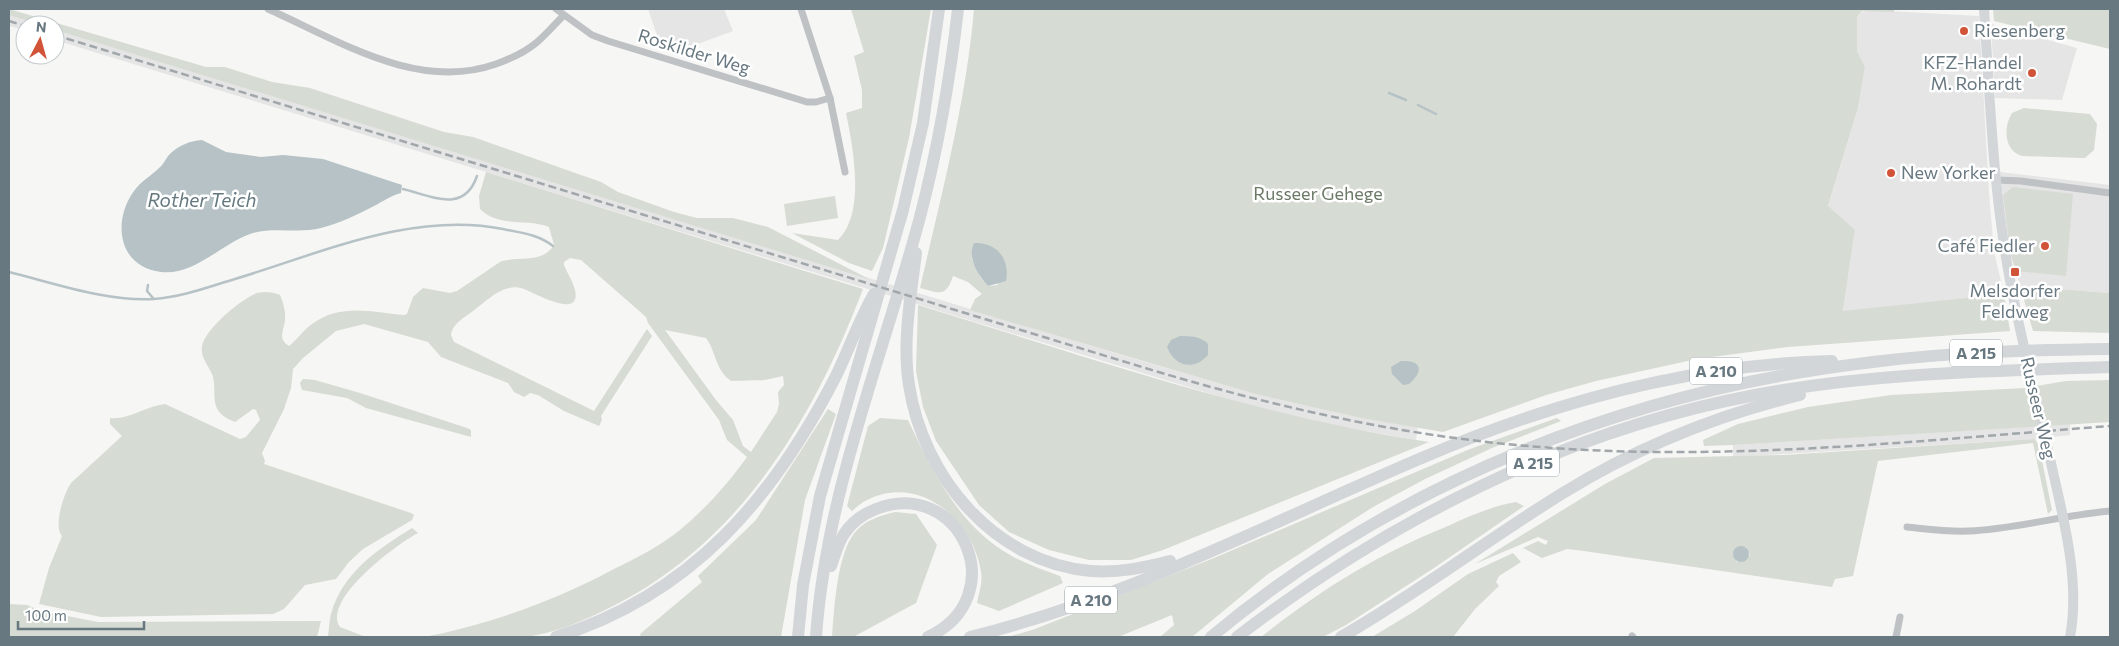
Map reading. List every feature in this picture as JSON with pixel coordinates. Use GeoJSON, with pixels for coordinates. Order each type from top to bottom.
{"type":"FeatureCollection","features":[{"type":"Feature","properties":{"kind":"highway"},"geometry":{"type":"LineString","coordinates":[[798,637],[803,585],[820,496],[877,294],[885,276],[917,153],[934,58],[939,9]]}},
{"type":"Feature","properties":{"kind":"highway"},"geometry":{"type":"LineString","coordinates":[[958,9],[940,127],[907,283],[910,304],[907,373],[920,430],[934,460],[953,490],[973,514],[993,532],[1015,547],[1039,559],[1090,571],[1140,569],[1208,552]]}},
{"type":"Feature","properties":{"kind":"highway"},"geometry":{"type":"LineString","coordinates":[[816,637],[834,517],[850,450],[896,300],[907,283]]}},
{"type":"Feature","properties":{"kind":"highway"},"geometry":{"type":"LineString","coordinates":[[556,637],[592,625],[645,599],[690,568],[729,532],[774,479],[804,433],[836,375],[864,312],[877,294]]}},
{"type":"Feature","properties":{"kind":"highway","name":"A 215"},"geometry":{"type":"LineString","coordinates":[[1211,637],[1290,577],[1365,528],[1436,489],[1506,456],[1592,424],[1684,396],[1793,374],[1874,362],[1970,353],[2110,348]]}},
{"type":"Feature","properties":{"kind":"highway","name":"A 210"},"geometry":{"type":"LineString","coordinates":[[970,637],[1030,621],[1097,598],[1208,552],[1426,456],[1561,407],[1647,384],[1709,372],[1799,362],[1874,362]]}},
{"type":"Feature","properties":{"kind":"highway","name":"A 215"},"geometry":{"type":"LineString","coordinates":[[1237,637],[1303,588],[1372,544],[1446,502],[1522,467],[1622,430],[1715,404],[1789,389],[1866,380],[1997,371],[2110,367]]}},
{"type":"Feature","properties":{"kind":"highway","name":"A 210"},"geometry":{"type":"LineString","coordinates":[[1342,637],[1564,493],[1631,457],[1706,424],[1752,408],[1866,380]]}},
{"type":"Feature","properties":{"kind":"highway"},"geometry":{"type":"LineString","coordinates":[[821,596],[840,540],[852,523],[883,506],[896,504],[922,506],[942,516],[962,536],[968,548],[973,574],[971,590],[961,612],[949,626],[928,637]]}},
{"type":"Feature","properties":{"kind":"street"},"geometry":{"type":"LineString","coordinates":[[268,9],[385,61],[414,69],[445,73],[481,69],[514,56],[536,43],[563,16]]}},
{"type":"Feature","properties":{"kind":"street","name":"Roskilder Weg"},"geometry":{"type":"LineString","coordinates":[[556,9],[563,16],[592,35],[608,41],[807,102],[816,102],[830,98]]}},
{"type":"Feature","properties":{"kind":"street"},"geometry":{"type":"LineString","coordinates":[[801,9],[830,98],[845,172]]}},
{"type":"Feature","properties":{"kind":"street","name":"Russeer Weg"},"geometry":{"type":"LineString","coordinates":[[1984,9],[2001,230],[2016,310],[2063,517],[2072,597],[2070,637]]}},
{"type":"Feature","properties":{"kind":"street"},"geometry":{"type":"LineString","coordinates":[[1996,180],[2021,181],[2110,193]]}},
{"type":"Feature","properties":{"kind":"street"},"geometry":{"type":"LineString","coordinates":[[1907,527],[1968,531],[2110,511]]}},
{"type":"Feature","properties":{"kind":"street"},"geometry":{"type":"LineString","coordinates":[[1896,637],[1900,617]]}},
{"type":"Feature","properties":{"kind":"shaded area"},"geometry":{"type":"Polygon","coordinates":[[[648,9],[724,9],[733,31],[684,49],[682,43],[662,50],[648,9]]]}},
{"type":"Feature","properties":{"kind":"shaded area"},"geometry":{"type":"Polygon","coordinates":[[[1870,10],[1979,16],[1994,252],[2004,294],[1843,312],[1855,231],[1828,207],[1858,108],[1865,67],[1857,51],[1857,17],[1862,12],[1870,10]]]}},
{"type":"Feature","properties":{"kind":"shaded area"},"geometry":{"type":"Polygon","coordinates":[[[9,15],[15,17],[15,28],[9,26],[9,15]]]}},
{"type":"Feature","properties":{"kind":"shaded area","name":"KFZ-Handel M. Rohardt"},"geometry":{"type":"Polygon","coordinates":[[[1991,24],[2077,48],[2062,100],[1995,98],[1991,24]]]}},
{"type":"Feature","properties":{"kind":"shaded area"},"geometry":{"type":"Polygon","coordinates":[[[65,33],[1255,394],[1361,418],[1418,427],[1416,440],[1337,426],[1254,407],[65,43],[65,33]]]}},
{"type":"Feature","properties":{"kind":"shaded area"},"geometry":{"type":"Polygon","coordinates":[[[2000,172],[2110,185],[2110,293],[2020,286],[2010,252],[2000,172]]]}},
{"type":"Feature","properties":{"kind":"shaded area"},"geometry":{"type":"Polygon","coordinates":[[[2070,424],[2070,435],[2035,439],[1733,457],[1733,445],[2070,424]]]}},
{"type":"Feature","properties":{"kind":"green space"},"geometry":{"type":"Polygon","coordinates":[[[9,9],[29,15],[15,15],[15,17],[9,15],[9,9]]]}},
{"type":"Feature","properties":{"kind":"green space"},"geometry":{"type":"Polygon","coordinates":[[[851,9],[931,9],[909,138],[883,248],[872,271],[849,263],[792,233],[838,240],[847,228],[852,214],[855,197],[854,161],[846,113],[862,108],[862,90],[854,56],[864,52],[851,9]]]}},
{"type":"Feature","properties":{"kind":"green space","name":"Russeer Gehege"},"geometry":{"type":"Polygon","coordinates":[[[974,9],[1894,9],[1894,12],[1862,11],[1857,17],[1857,51],[1865,67],[1858,108],[1828,206],[1855,230],[1843,311],[2004,294],[2010,331],[1788,347],[1697,359],[1596,381],[1546,395],[1443,432],[1361,418],[1255,394],[970,310],[975,299],[982,294],[968,282],[953,276],[948,288],[944,291],[937,292],[920,288],[952,149],[974,9]],[[971,257],[981,278],[988,286],[998,285],[971,257]]]}},
{"type":"Feature","properties":{"kind":"green space"},"geometry":{"type":"Polygon","coordinates":[[[1993,9],[2110,9],[2110,49],[1994,21],[1993,9]]]}},
{"type":"Feature","properties":{"kind":"green space"},"geometry":{"type":"Polygon","coordinates":[[[65,25],[206,67],[225,67],[272,82],[310,88],[444,132],[473,137],[601,182],[618,192],[674,212],[697,218],[733,218],[768,227],[869,279],[65,33],[65,25]]]}},
{"type":"Feature","properties":{"kind":"green space"},"geometry":{"type":"Polygon","coordinates":[[[2024,108],[2090,114],[2097,124],[2094,150],[2085,158],[2022,156],[2016,153],[2007,138],[2007,125],[2012,113],[2024,108]]]}},
{"type":"Feature","properties":{"kind":"green space"},"geometry":{"type":"Polygon","coordinates":[[[486,172],[863,289],[821,384],[796,429],[767,472],[735,512],[698,548],[657,580],[611,607],[556,630],[533,636],[510,638],[424,637],[449,632],[522,610],[591,581],[631,561],[672,536],[699,513],[724,487],[747,457],[727,440],[719,420],[648,323],[646,317],[581,260],[570,258],[564,262],[564,265],[575,290],[575,299],[571,303],[564,304],[546,299],[522,288],[509,288],[494,294],[463,318],[456,324],[451,335],[454,342],[594,411],[647,329],[652,336],[601,416],[602,420],[599,426],[564,411],[538,395],[530,393],[524,397],[514,392],[508,383],[441,357],[428,342],[364,324],[336,331],[303,358],[293,369],[291,388],[284,409],[262,453],[265,461],[264,464],[411,513],[414,515],[412,520],[363,549],[349,562],[336,579],[305,585],[284,609],[273,614],[101,617],[39,604],[49,568],[62,536],[59,517],[68,488],[71,483],[122,436],[110,424],[110,418],[124,417],[165,404],[240,439],[246,437],[260,420],[256,410],[253,409],[235,422],[220,413],[216,407],[212,374],[202,353],[202,346],[210,331],[242,301],[260,292],[280,295],[285,314],[282,337],[289,346],[309,326],[323,317],[334,313],[356,310],[404,315],[407,314],[413,297],[423,288],[450,293],[457,291],[500,262],[543,255],[554,245],[549,227],[540,224],[496,219],[480,209],[479,196],[486,172]],[[665,330],[716,400],[733,420],[743,446],[751,452],[777,412],[779,404],[778,392],[784,385],[783,376],[765,380],[731,381],[719,366],[706,338],[665,330]]]}},
{"type":"Feature","properties":{"kind":"green space"},"geometry":{"type":"Polygon","coordinates":[[[2013,187],[2073,194],[2066,276],[2016,271],[2010,252],[2003,195],[2013,187]]]}},
{"type":"Feature","properties":{"kind":"green space"},"geometry":{"type":"Polygon","coordinates":[[[835,196],[838,218],[787,226],[784,204],[835,196]]]}},
{"type":"Feature","properties":{"kind":"green space"},"geometry":{"type":"Polygon","coordinates":[[[2020,286],[2110,293],[2110,333],[2033,331],[2020,286]]]}},
{"type":"Feature","properties":{"kind":"green space"},"geometry":{"type":"Polygon","coordinates":[[[918,305],[1107,364],[1235,401],[1364,431],[1429,442],[1163,550],[1131,560],[1089,560],[1049,550],[1009,532],[979,505],[936,441],[923,407],[916,371],[918,305]]]}},
{"type":"Feature","properties":{"kind":"green space"},"geometry":{"type":"Polygon","coordinates":[[[303,379],[315,380],[360,393],[467,428],[471,430],[471,437],[366,408],[347,398],[302,390],[300,383],[303,379]]]}},
{"type":"Feature","properties":{"kind":"green space"},"geometry":{"type":"Polygon","coordinates":[[[2110,380],[2110,422],[1733,445],[1704,446],[1703,440],[1738,424],[1808,407],[1891,395],[2025,388],[2066,381],[2110,380]]]}},
{"type":"Feature","properties":{"kind":"green space"},"geometry":{"type":"Polygon","coordinates":[[[828,409],[836,414],[805,500],[781,637],[641,637],[640,634],[702,582],[698,576],[756,520],[828,409]]]}},
{"type":"Feature","properties":{"kind":"green space"},"geometry":{"type":"Polygon","coordinates":[[[880,418],[908,420],[937,477],[949,496],[976,529],[1010,555],[1060,576],[1063,583],[999,611],[977,603],[981,572],[976,553],[968,535],[956,520],[941,507],[925,497],[906,493],[887,493],[865,501],[852,511],[847,506],[868,426],[880,418]]]}},
{"type":"Feature","properties":{"kind":"green space"},"geometry":{"type":"Polygon","coordinates":[[[1557,418],[1561,421],[1492,448],[1425,479],[1373,507],[1268,574],[1192,637],[1160,637],[1174,625],[1172,615],[1118,637],[1008,637],[1035,629],[1214,558],[1470,449],[1557,418]]]}},
{"type":"Feature","properties":{"kind":"green space"},"geometry":{"type":"Polygon","coordinates":[[[2035,439],[2039,446],[2052,510],[2048,514],[2033,443],[1878,461],[1853,576],[1835,579],[1832,587],[1567,549],[1542,558],[1523,548],[1538,541],[1546,545],[1548,541],[1538,537],[1475,564],[1605,484],[1654,458],[1784,455],[2035,439]],[[1737,547],[1733,554],[1737,562],[1750,555],[1746,547],[1737,547]]]}},
{"type":"Feature","properties":{"kind":"green space"},"geometry":{"type":"Polygon","coordinates":[[[1516,502],[1524,506],[1437,566],[1346,625],[1323,637],[1261,637],[1328,588],[1373,561],[1473,515],[1516,502]]]}},
{"type":"Feature","properties":{"kind":"green space"},"geometry":{"type":"Polygon","coordinates":[[[895,512],[916,514],[937,545],[916,603],[855,636],[832,637],[838,581],[845,551],[850,539],[865,523],[895,512]]]}},
{"type":"Feature","properties":{"kind":"green space"},"geometry":{"type":"Polygon","coordinates":[[[412,528],[418,533],[379,560],[351,588],[342,602],[337,615],[340,627],[366,637],[328,637],[329,623],[336,599],[353,574],[374,554],[412,528]]]}},
{"type":"Feature","properties":{"kind":"green space"},"geometry":{"type":"Polygon","coordinates":[[[1513,553],[1521,562],[1499,576],[1496,582],[1499,586],[1475,609],[1453,637],[1372,637],[1415,611],[1468,574],[1513,553]]]}},
{"type":"Feature","properties":{"kind":"green space"},"geometry":{"type":"Polygon","coordinates":[[[9,604],[27,605],[41,611],[98,622],[321,621],[317,637],[9,637],[9,604]]]}},
{"type":"Feature","properties":{"kind":"water","name":"Rother Teich"},"geometry":{"type":"Polygon","coordinates":[[[202,140],[226,152],[261,157],[283,155],[323,159],[402,185],[401,193],[335,224],[321,228],[267,231],[250,234],[185,269],[161,272],[147,268],[136,261],[128,252],[123,241],[123,216],[127,203],[137,187],[160,167],[175,149],[202,140]]]}},
{"type":"Feature","properties":{"kind":"water"},"geometry":{"type":"Polygon","coordinates":[[[974,243],[989,245],[1000,253],[1006,266],[1006,281],[988,286],[984,282],[977,272],[973,260],[972,249],[974,243]]]}},
{"type":"Feature","properties":{"kind":"water"},"geometry":{"type":"Polygon","coordinates":[[[1180,336],[1195,337],[1205,341],[1208,344],[1208,355],[1203,360],[1191,365],[1180,363],[1170,354],[1167,347],[1171,340],[1180,336]]]}},
{"type":"Feature","properties":{"kind":"water"},"geometry":{"type":"Polygon","coordinates":[[[1401,361],[1417,364],[1419,371],[1409,384],[1403,385],[1392,374],[1391,367],[1401,361]]]}},
{"type":"Feature","properties":{"kind":"water"},"geometry":{"type":"Polygon","coordinates":[[[1738,546],[1744,546],[1749,551],[1747,560],[1738,562],[1733,557],[1733,551],[1738,546]]]}},
{"type":"Feature","properties":{"kind":"waterway"},"geometry":{"type":"LineString","coordinates":[[1389,93],[1406,100]]}},
{"type":"Feature","properties":{"kind":"waterway"},"geometry":{"type":"LineString","coordinates":[[1418,105],[1436,114]]}},
{"type":"Feature","properties":{"kind":"waterway"},"geometry":{"type":"LineString","coordinates":[[403,189],[436,198],[456,199],[464,195],[471,188],[477,176]]}},
{"type":"Feature","properties":{"kind":"waterway"},"geometry":{"type":"LineString","coordinates":[[9,272],[99,295],[118,298],[154,299],[195,291],[334,247],[401,230],[469,225],[529,234],[553,246]]}},
{"type":"Feature","properties":{"kind":"waterway"},"geometry":{"type":"LineString","coordinates":[[148,285],[147,291],[153,298]]}},
{"type":"Feature","properties":{"kind":"railway"},"geometry":{"type":"LineString","coordinates":[[9,21],[15,23]]}},
{"type":"Feature","properties":{"kind":"railway"},"geometry":{"type":"LineString","coordinates":[[65,38],[1155,371],[1253,398],[1352,421],[1452,438],[1503,444],[1623,451],[1693,452],[1902,443],[2110,426]]}},
{"type":"Feature","properties":{"kind":"place","name":"Riesenberg"},"geometry":{"type":"Point","coordinates":[1964,31]}},
{"type":"Feature","properties":{"kind":"place","name":"KFZ-Handel M. Rohardt"},"geometry":{"type":"Point","coordinates":[2032,73]}},
{"type":"Feature","properties":{"kind":"place","name":"New Yorker"},"geometry":{"type":"Point","coordinates":[1891,173]}},
{"type":"Feature","properties":{"kind":"place","name":"Café Fiedler"},"geometry":{"type":"Point","coordinates":[2045,246]}},
{"type":"Feature","properties":{"kind":"place","name":"Melsdorfer Feldweg"},"geometry":{"type":"Point","coordinates":[2015,272]}}]}
